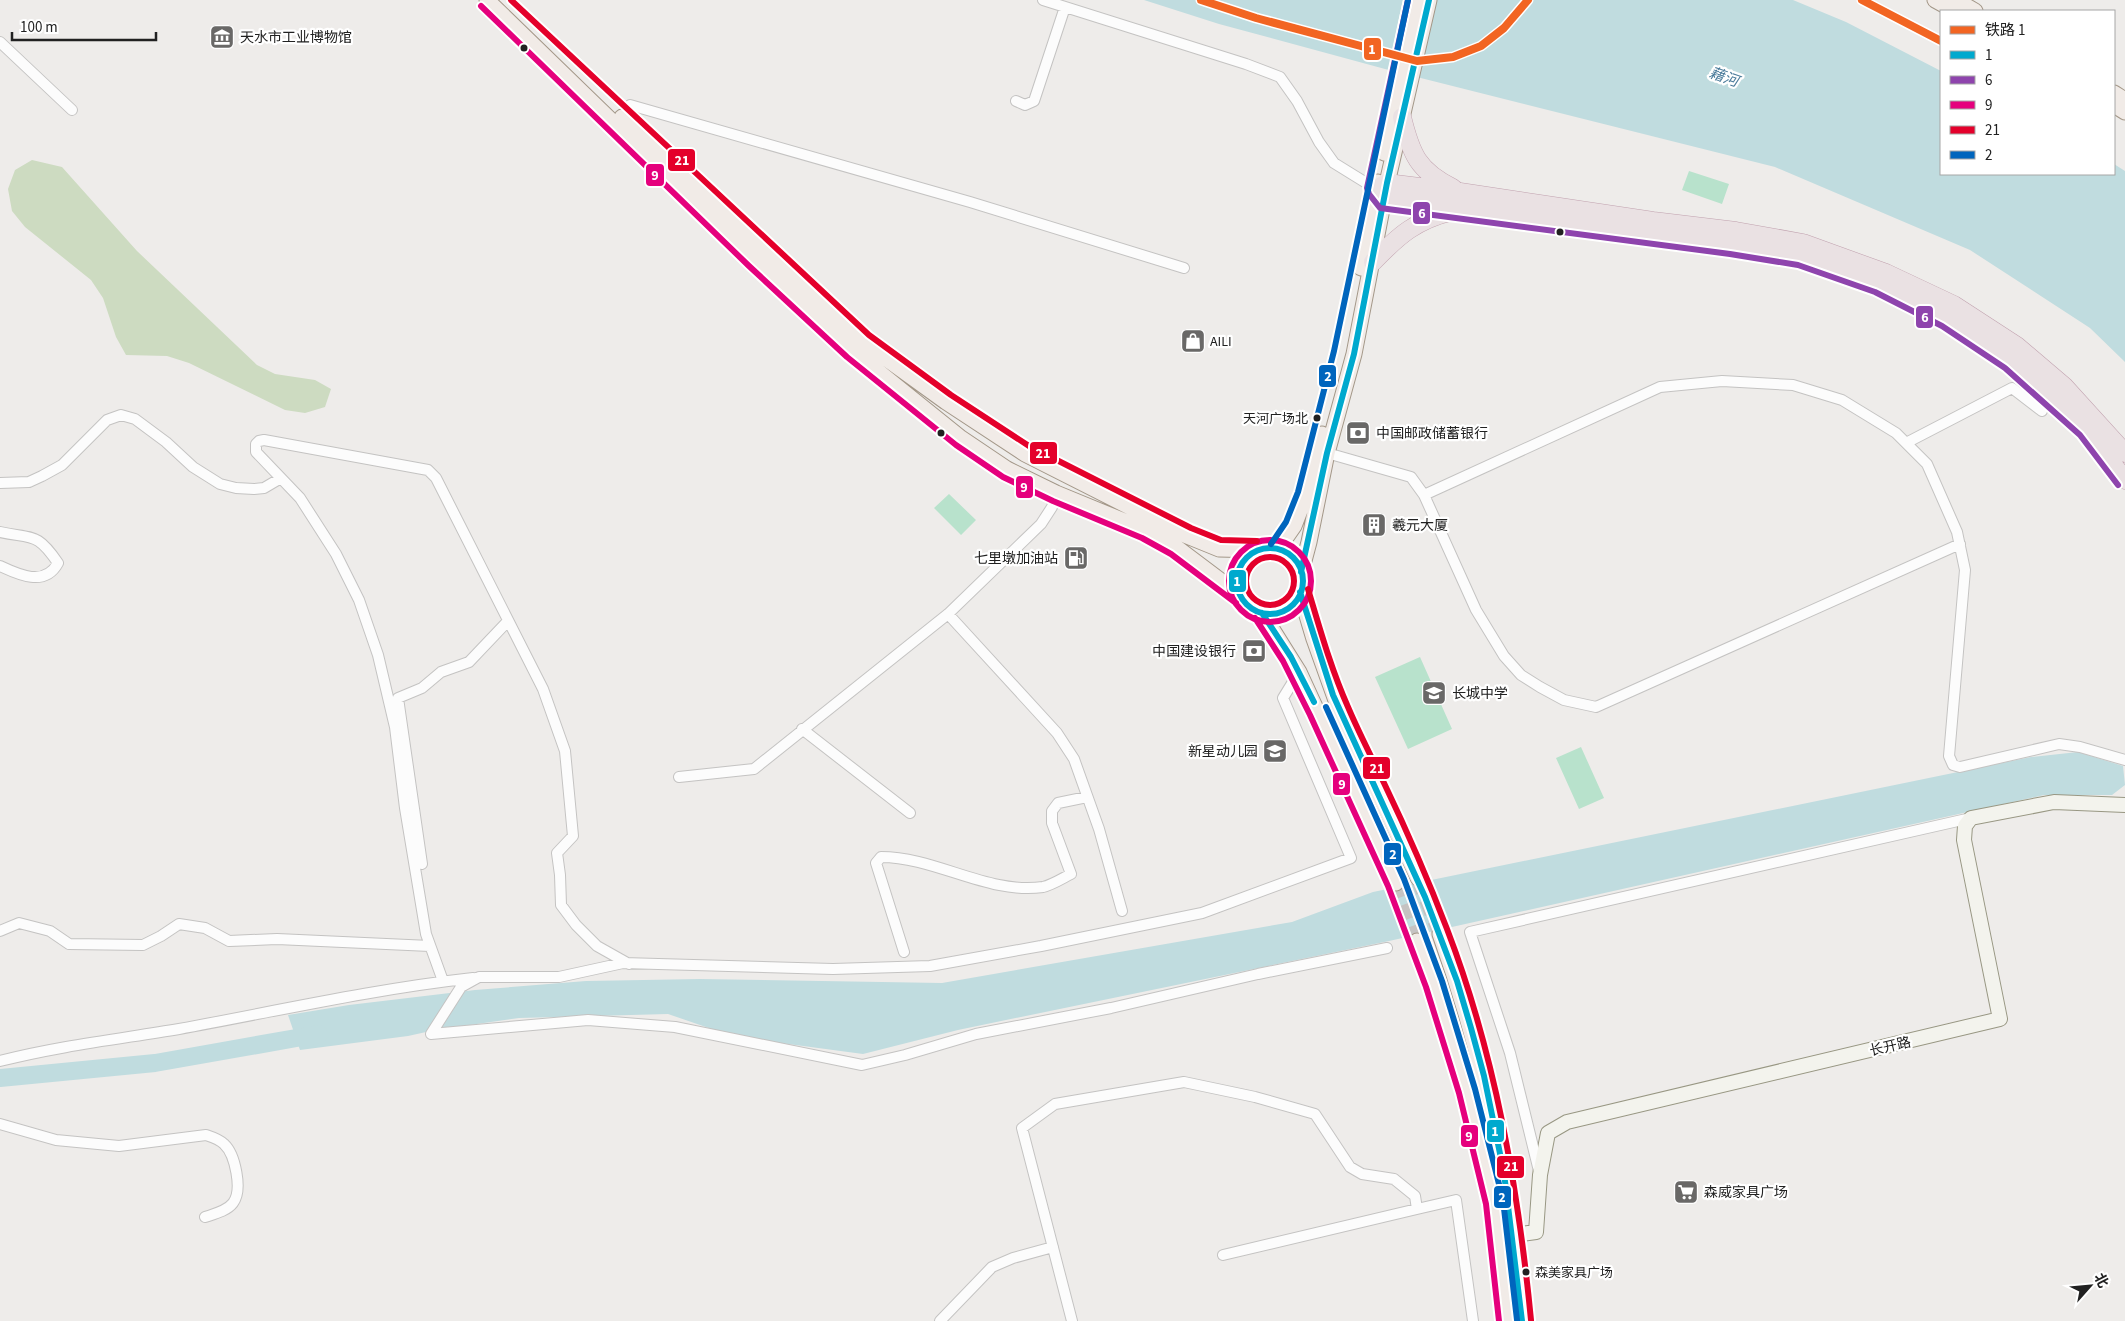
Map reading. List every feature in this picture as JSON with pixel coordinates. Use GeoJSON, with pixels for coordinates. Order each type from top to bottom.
{"type":"FeatureCollection","features":[{"type":"Feature","properties":{"kind":"highway"},"geometry":{"type":"LineString","coordinates":[[1402,117],[1408,142],[1420,163],[1434,179],[1459,200],[1800,257],[1878,284],[1946,318],[2010,361],[2086,429],[2125,480]]}},
{"type":"Feature","properties":{"kind":"highway"},"geometry":{"type":"LineString","coordinates":[[1383,191],[1736,231],[1793,242],[1886,273],[1954,305],[2017,346],[2064,386],[2125,453]]}},
{"type":"Feature","properties":{"kind":"highway"},"geometry":{"type":"LineString","coordinates":[[1373,262],[1399,235],[1459,200]]}},
{"type":"Feature","properties":{"kind":"main road"},"geometry":{"type":"LineString","coordinates":[[487,0],[755,260],[853,351],[961,438],[1006,469],[1056,493],[1146,530],[1176,547],[1241,596],[1249,607],[1262,613],[1282,611],[1293,604],[1300,592]]}},
{"type":"Feature","properties":{"kind":"main road"},"geometry":{"type":"LineString","coordinates":[[498,0],[849,329],[893,364],[946,402],[1025,454],[1187,536],[1220,549],[1278,549],[1290,555],[1301,572]]}},
{"type":"Feature","properties":{"kind":"main road"},"geometry":{"type":"LineString","coordinates":[[1417,0],[1383,191],[1373,262],[1354,354],[1327,453],[1301,572],[1300,592],[1314,639],[1339,709],[1418,878]]}},
{"type":"Feature","properties":{"kind":"main road"},"geometry":{"type":"LineString","coordinates":[[1278,549],[1294,526],[1306,495],[1402,117],[1401,97],[1429,0]]}},
{"type":"Feature","properties":{"kind":"main road"},"geometry":{"type":"LineString","coordinates":[[1935,0],[1953,10]]}},
{"type":"Feature","properties":{"kind":"main road"},"geometry":{"type":"LineString","coordinates":[[1956,0],[1973,10]]}},
{"type":"Feature","properties":{"kind":"main road"},"geometry":{"type":"LineString","coordinates":[[1241,596],[1237,583],[1239,570],[1246,558],[1257,550]]}},
{"type":"Feature","properties":{"kind":"main road"},"geometry":{"type":"LineString","coordinates":[[1262,613],[1299,672],[1396,883]]}},
{"type":"Feature","properties":{"kind":"main road"},"geometry":{"type":"LineString","coordinates":[[1440,934],[1456,976],[1486,1085],[1514,1235],[1522,1321]]}},
{"type":"Feature","properties":{"kind":"main road"},"geometry":{"type":"LineString","coordinates":[[1418,941],[1434,984],[1467,1092],[1495,1202],[1508,1321]]}},
{"type":"Feature","properties":{"kind":"street"},"geometry":{"type":"LineString","coordinates":[[1043,0],[1246,64],[1280,77],[1297,101],[1319,142],[1334,163],[1383,191]]}},
{"type":"Feature","properties":{"kind":"street"},"geometry":{"type":"LineString","coordinates":[[1016,102],[1026,104],[1034,101],[1065,7]]}},
{"type":"Feature","properties":{"kind":"street"},"geometry":{"type":"LineString","coordinates":[[0,42],[72,110]]}},
{"type":"Feature","properties":{"kind":"street"},"geometry":{"type":"LineString","coordinates":[[630,104],[970,202],[1184,268]]}},
{"type":"Feature","properties":{"kind":"street"},"geometry":{"type":"LineString","coordinates":[[1424,495],[1660,387],[1722,381],[1793,385],[1842,400],[1896,432],[1927,464],[1957,532],[1965,570],[1949,756],[1953,765],[1960,767],[2059,744],[2080,746],[2125,760]]}},
{"type":"Feature","properties":{"kind":"street"},"geometry":{"type":"LineString","coordinates":[[1906,443],[2012,388],[2042,411]]}},
{"type":"Feature","properties":{"kind":"street"},"geometry":{"type":"LineString","coordinates":[[0,483],[29,482],[62,465],[107,420],[121,415],[136,419],[166,442],[193,467],[220,484],[236,488],[254,489],[264,488],[281,478]]}},
{"type":"Feature","properties":{"kind":"street"},"geometry":{"type":"LineString","coordinates":[[447,980],[426,934],[405,808],[395,727],[378,655],[359,600],[336,554],[300,498],[256,452],[256,444],[259,441],[264,440],[428,470],[436,478],[543,689],[565,751],[573,836],[557,853],[561,905],[576,925],[597,946],[628,964]]}},
{"type":"Feature","properties":{"kind":"street"},"geometry":{"type":"LineString","coordinates":[[1327,453],[1411,477],[1424,495],[1476,610],[1504,656],[1521,675],[1540,687],[1564,700],[1596,707],[1960,544]]}},
{"type":"Feature","properties":{"kind":"street"},"geometry":{"type":"LineString","coordinates":[[680,776],[754,769],[948,614],[1041,524],[1052,507],[1056,493]]}},
{"type":"Feature","properties":{"kind":"street"},"geometry":{"type":"LineString","coordinates":[[0,532],[25,535],[38,540],[50,550],[58,563],[54,570],[40,577],[33,578],[18,575],[0,566]]}},
{"type":"Feature","properties":{"kind":"street"},"geometry":{"type":"LineString","coordinates":[[948,614],[1056,733],[1074,759],[1122,911]]}},
{"type":"Feature","properties":{"kind":"street"},"geometry":{"type":"LineString","coordinates":[[447,980],[436,949],[398,698],[422,688],[441,672],[469,662],[508,621]]}},
{"type":"Feature","properties":{"kind":"street"},"geometry":{"type":"LineString","coordinates":[[0,1061],[41,1051],[178,1029],[343,997],[447,980],[479,977],[559,977],[628,964],[833,969],[930,966],[1041,946],[1202,913],[1351,858],[1283,698],[1299,672]]}},
{"type":"Feature","properties":{"kind":"street"},"geometry":{"type":"LineString","coordinates":[[802,729],[910,813]]}},
{"type":"Feature","properties":{"kind":"street"},"geometry":{"type":"LineString","coordinates":[[904,952],[876,864],[881,857],[901,859],[1013,888],[1045,886],[1071,874],[1052,823],[1052,811],[1058,803],[1087,797]]}},
{"type":"Feature","properties":{"kind":"street"},"geometry":{"type":"LineString","coordinates":[[1540,1175],[1510,1053],[1470,932],[1971,818],[2054,802],[2125,805]]}},
{"type":"Feature","properties":{"kind":"street","name":"长开路"},"geometry":{"type":"LineString","coordinates":[[1514,1235],[1536,1232],[1540,1175],[1548,1133],[1567,1122],[2000,1019],[1964,840],[1964,826],[1971,818]]}},
{"type":"Feature","properties":{"kind":"street"},"geometry":{"type":"LineString","coordinates":[[0,931],[19,923],[50,931],[69,944],[143,945],[179,924],[205,928],[229,941],[277,940],[430,946]]}},
{"type":"Feature","properties":{"kind":"street"},"geometry":{"type":"LineString","coordinates":[[479,977],[461,987],[431,1034],[588,1020],[675,1027],[862,1065],[905,1055],[976,1034],[1111,1008],[1258,974],[1387,948]]}},
{"type":"Feature","properties":{"kind":"street"},"geometry":{"type":"LineString","coordinates":[[1072,1321],[1022,1128],[1055,1104],[1184,1082],[1255,1097],[1315,1114],[1350,1168],[1362,1174],[1394,1179],[1415,1196],[1417,1209]]}},
{"type":"Feature","properties":{"kind":"street"},"geometry":{"type":"LineString","coordinates":[[0,1124],[56,1140],[119,1146],[206,1135],[215,1138],[229,1150],[233,1159],[238,1189],[237,1196],[229,1207],[205,1217]]}},
{"type":"Feature","properties":{"kind":"street"},"geometry":{"type":"LineString","coordinates":[[1223,1255],[1456,1200],[1473,1321]]}},
{"type":"Feature","properties":{"kind":"street"},"geometry":{"type":"LineString","coordinates":[[940,1321],[992,1267],[1013,1258],[1053,1247]]}},
{"type":"Feature","properties":{"kind":"green space"},"geometry":{"type":"Polygon","coordinates":[[[32,160],[62,167],[137,251],[257,365],[275,374],[315,380],[331,389],[325,407],[305,413],[285,410],[189,363],[167,356],[126,355],[116,337],[103,298],[91,280],[25,227],[12,211],[8,189],[15,170],[32,160]]]}},
{"type":"Feature","properties":{"kind":"green space"},"geometry":{"type":"Polygon","coordinates":[[[1689,171],[1729,184],[1722,204],[1682,190],[1689,171]]]}},
{"type":"Feature","properties":{"kind":"green space"},"geometry":{"type":"Polygon","coordinates":[[[949,494],[976,520],[961,535],[934,508],[949,494]]]}},
{"type":"Feature","properties":{"kind":"green space"},"geometry":{"type":"Polygon","coordinates":[[[1420,657],[1452,729],[1408,749],[1375,677],[1420,657]]]}},
{"type":"Feature","properties":{"kind":"green space"},"geometry":{"type":"Polygon","coordinates":[[[1581,747],[1604,798],[1579,809],[1556,758],[1581,747]]]}},
{"type":"Feature","properties":{"kind":"water","name":"藉河"},"geometry":{"type":"Polygon","coordinates":[[[1144,0],[1793,0],[1846,22],[1940,70],[1940,175],[2115,175],[2115,165],[2125,171],[2125,362],[2090,328],[1970,250],[1775,167],[1385,69],[1219,24],[1144,0]]]}},
{"type":"Feature","properties":{"kind":"water"},"geometry":{"type":"Polygon","coordinates":[[[2078,752],[2123,766],[2125,785],[2112,795],[2044,795],[1389,941],[958,1030],[863,1054],[735,1037],[668,1014],[519,1018],[435,1030],[408,1036],[300,1050],[288,1015],[349,1005],[475,990],[586,981],[700,979],[942,983],[1292,922],[1373,892],[2031,757],[2078,752]]]}},
{"type":"Feature","properties":{"kind":"waterway"},"geometry":{"type":"LineString","coordinates":[[0,1078],[155,1063],[319,1034]]}},
{"type":"Feature","properties":{"kind":"tunnel"},"geometry":{"type":"LineString","coordinates":[[1418,878],[1440,934]]}},
{"type":"Feature","properties":{"kind":"tunnel"},"geometry":{"type":"LineString","coordinates":[[1396,883],[1417,941]]}},
{"type":"Feature","properties":{"kind":"rail line","name":"1"},"geometry":{"type":"LineString","coordinates":[[1201,0],[1256,18],[1417,61],[1453,57],[1481,46],[1504,28],[1528,0]]}},
{"type":"Feature","properties":{"kind":"rail line","name":"1"},"geometry":{"type":"LineString","coordinates":[[1862,0],[1940,40]]}},
{"type":"Feature","properties":{"kind":"transit line","name":"21"},"geometry":{"type":"LineString","coordinates":[[511,0],[869,335],[951,395],[1029,446],[1191,528],[1221,540],[1257,541]]}},
{"type":"Feature","properties":{"kind":"transit line","name":"6"},"geometry":{"type":"LineString","coordinates":[[1408,0],[1367,188],[1369,194],[1380,208],[1730,254],[1798,265],[1875,292],[1942,326],[2005,368],[2080,435],[2118,485]]}},
{"type":"Feature","properties":{"kind":"transit line","name":"2"},"geometry":{"type":"LineString","coordinates":[[1271,544],[1286,522],[1298,492],[1334,351],[1408,0]]}},
{"type":"Feature","properties":{"kind":"transit line","name":"1"},"geometry":{"type":"LineString","coordinates":[[1301,572],[1327,453],[1354,354],[1387,183],[1429,0]]}},
{"type":"Feature","properties":{"kind":"transit line","name":"9"},"geometry":{"type":"LineString","coordinates":[[481,6],[749,266],[847,357],[956,445],[1003,477],[1053,501],[1142,538],[1171,554],[1236,603]]}},
{"type":"Feature","properties":{"kind":"transit line","name":"9"},"geometry":{"type":"LineString","coordinates":[[1262,540],[1278,540],[1293,547],[1304,558],[1311,573],[1311,581],[1308,597],[1299,610],[1278,622],[1262,622],[1247,615],[1236,604],[1229,589],[1229,573],[1236,558],[1247,547],[1262,540]]}},
{"type":"Feature","properties":{"kind":"transit line","name":"1"},"geometry":{"type":"LineString","coordinates":[[1270,548],[1282,551],[1293,558],[1300,569],[1303,581],[1300,593],[1293,604],[1282,611],[1270,614],[1258,611],[1247,604],[1240,593],[1237,581],[1240,569],[1247,558],[1258,551],[1270,548]]}},
{"type":"Feature","properties":{"kind":"transit line","name":"21"},"geometry":{"type":"LineString","coordinates":[[1270,557],[1279,559],[1287,564],[1292,572],[1294,581],[1292,590],[1287,598],[1279,603],[1270,605],[1261,603],[1253,598],[1248,590],[1246,581],[1248,572],[1253,564],[1261,559],[1270,557]]}},
{"type":"Feature","properties":{"kind":"transit line","name":"21"},"geometry":{"type":"LineString","coordinates":[[1308,589],[1336,678],[1417,855],[1447,929],[1479,1024],[1502,1122],[1511,1171],[1526,1270],[1531,1320]]}},
{"type":"Feature","properties":{"kind":"transit line","name":"1"},"geometry":{"type":"LineString","coordinates":[[1300,592],[1333,695],[1425,897],[1457,981],[1484,1076],[1504,1173],[1522,1321]]}},
{"type":"Feature","properties":{"kind":"transit line","name":"1"},"geometry":{"type":"LineString","coordinates":[[1262,613],[1291,657],[1314,702]]}},
{"type":"Feature","properties":{"kind":"transit line","name":"9"},"geometry":{"type":"LineString","coordinates":[[1255,618],[1283,661],[1310,715],[1388,886],[1426,987],[1459,1093],[1486,1204],[1499,1321]]}},
{"type":"Feature","properties":{"kind":"transit line","name":"2"},"geometry":{"type":"LineString","coordinates":[[1326,707],[1404,879],[1442,981],[1475,1089],[1503,1200],[1517,1320]]}},
{"type":"Feature","properties":{"kind":"place","name":"天水市工业博物馆"},"geometry":{"type":"Point","coordinates":[222,37]}},
{"type":"Feature","properties":{"kind":"place","name":"AILI"},"geometry":{"type":"Point","coordinates":[1193,341]}},
{"type":"Feature","properties":{"kind":"place","name":"天河广场北"},"geometry":{"type":"Point","coordinates":[1317,418]}},
{"type":"Feature","properties":{"kind":"place","name":"中国邮政储蓄银行"},"geometry":{"type":"Point","coordinates":[1358,433]}},
{"type":"Feature","properties":{"kind":"place","name":"羲元大厦"},"geometry":{"type":"Point","coordinates":[1374,525]}},
{"type":"Feature","properties":{"kind":"place","name":"七里墩加油站"},"geometry":{"type":"Point","coordinates":[1076,558]}},
{"type":"Feature","properties":{"kind":"place","name":"中国建设银行"},"geometry":{"type":"Point","coordinates":[1254,651]}},
{"type":"Feature","properties":{"kind":"place","name":"长城中学"},"geometry":{"type":"Point","coordinates":[1434,693]}},
{"type":"Feature","properties":{"kind":"place","name":"新星动儿园"},"geometry":{"type":"Point","coordinates":[1275,751]}},
{"type":"Feature","properties":{"kind":"place","name":"森威家具广场"},"geometry":{"type":"Point","coordinates":[1686,1192]}},
{"type":"Feature","properties":{"kind":"place","name":"森美家具广场"},"geometry":{"type":"Point","coordinates":[1526,1272]}}]}
